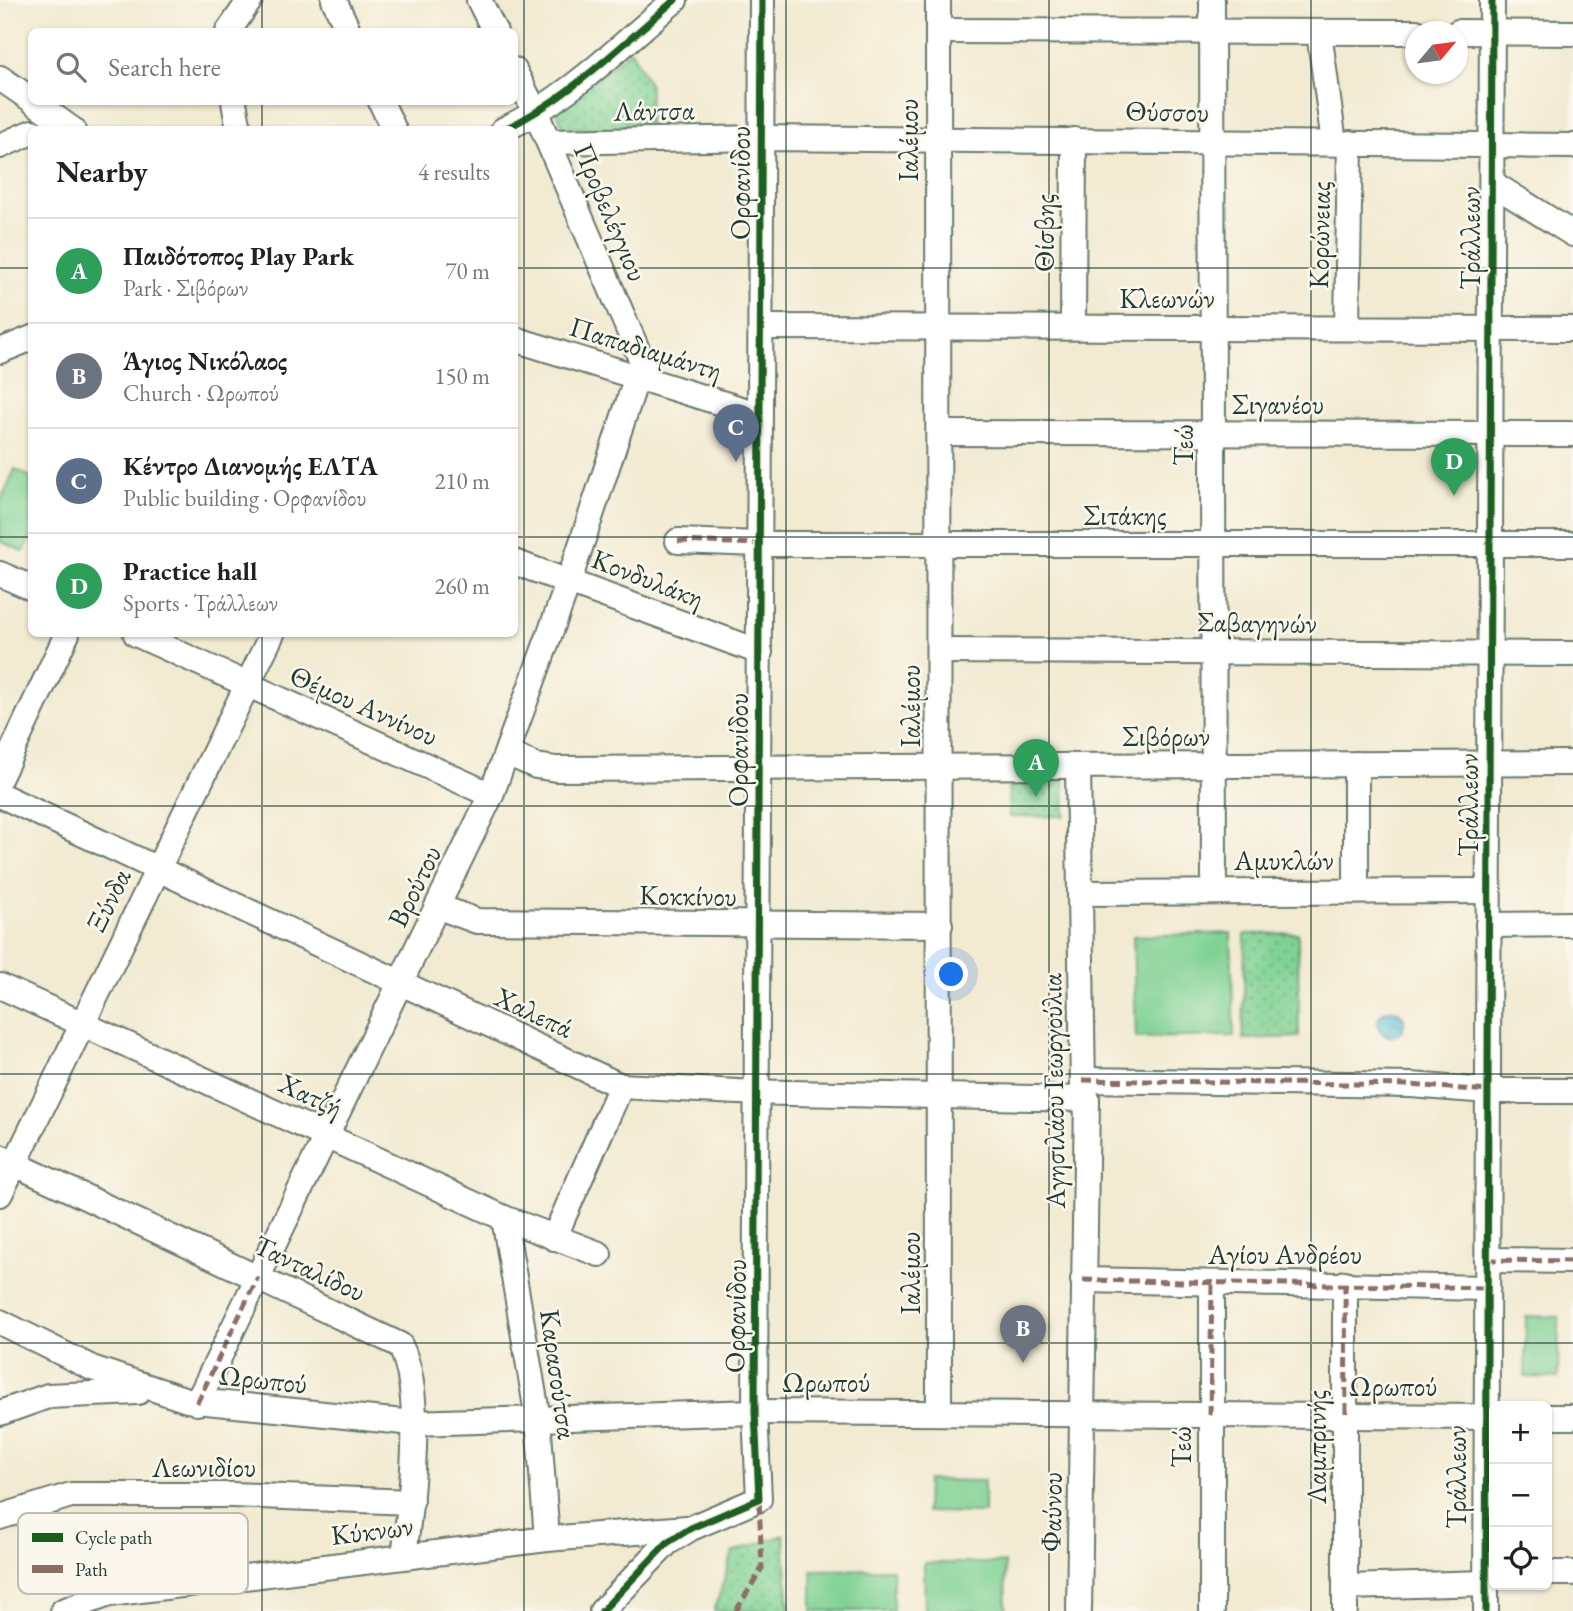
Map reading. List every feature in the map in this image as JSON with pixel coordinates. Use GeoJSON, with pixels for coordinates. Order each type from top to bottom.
{"type":"FeatureCollection","features":[{"type":"Feature","properties":{"kind":"street"},"geometry":{"type":"LineString","coordinates":[[334,0],[347,28]]}},
{"type":"Feature","properties":{"kind":"street"},"geometry":{"type":"LineString","coordinates":[[479,0],[493,28]]}},
{"type":"Feature","properties":{"kind":"street"},"geometry":{"type":"LineString","coordinates":[[511,126],[562,95],[675,0]]}},
{"type":"Feature","properties":{"kind":"street","name":"Ορφανίδου"},"geometry":{"type":"LineString","coordinates":[[691,1528],[759,1499],[755,1412],[762,0]]}},
{"type":"Feature","properties":{"kind":"street","name":"Ιαλέμου"},"geometry":{"type":"LineString","coordinates":[[938,0],[938,327],[941,433],[939,1413]]}},
{"type":"Feature","properties":{"kind":"street","name":"Τεώ"},"geometry":{"type":"LineString","coordinates":[[1212,0],[1214,890]]}},
{"type":"Feature","properties":{"kind":"street","name":"Τράλλεων"},"geometry":{"type":"LineString","coordinates":[[1490,1401],[1487,1260],[1493,0]]}},
{"type":"Feature","properties":{"kind":"street"},"geometry":{"type":"LineString","coordinates":[[938,31],[1405,32]]}},
{"type":"Feature","properties":{"kind":"street","name":"Κορώνειας"},"geometry":{"type":"LineString","coordinates":[[1319,32],[1342,143],[1348,328]]}},
{"type":"Feature","properties":{"kind":"street"},"geometry":{"type":"LineString","coordinates":[[1468,32],[1573,33]]}},
{"type":"Feature","properties":{"kind":"street"},"geometry":{"type":"LineString","coordinates":[[0,78],[28,98]]}},
{"type":"Feature","properties":{"kind":"street","name":"Προβελέγγιου"},"geometry":{"type":"LineString","coordinates":[[518,78],[536,113],[643,378]]}},
{"type":"Feature","properties":{"kind":"street"},"geometry":{"type":"LineString","coordinates":[[37,105],[57,126]]}},
{"type":"Feature","properties":{"kind":"street"},"geometry":{"type":"LineString","coordinates":[[235,105],[238,126]]}},
{"type":"Feature","properties":{"kind":"street"},"geometry":{"type":"LineString","coordinates":[[382,105],[392,126]]}},
{"type":"Feature","properties":{"kind":"street"},"geometry":{"type":"LineString","coordinates":[[0,146],[28,134]]}},
{"type":"Feature","properties":{"kind":"street","name":"Θύσσου"},"geometry":{"type":"LineString","coordinates":[[761,138],[1213,140],[1573,146]]}},
{"type":"Feature","properties":{"kind":"street","name":"Λάντσα"},"geometry":{"type":"LineString","coordinates":[[548,142],[761,138]]}},
{"type":"Feature","properties":{"kind":"street","name":"Θίσβης"},"geometry":{"type":"LineString","coordinates":[[1073,327],[1074,140]]}},
{"type":"Feature","properties":{"kind":"street"},"geometry":{"type":"LineString","coordinates":[[1492,183],[1573,234]]}},
{"type":"Feature","properties":{"kind":"street","name":"Κλεωνών"},"geometry":{"type":"LineString","coordinates":[[761,327],[1573,329]]}},
{"type":"Feature","properties":{"kind":"street"},"geometry":{"type":"LineString","coordinates":[[0,351],[28,340]]}},
{"type":"Feature","properties":{"kind":"street","name":"Παπαδιαμάντη"},"geometry":{"type":"LineString","coordinates":[[518,340],[760,415]]}},
{"type":"Feature","properties":{"kind":"street","name":"Βρούτου"},"geometry":{"type":"LineString","coordinates":[[197,1403],[328,1135],[399,982],[439,908],[509,754],[643,378]]}},
{"type":"Feature","properties":{"kind":"street","name":"Σιγανέου"},"geometry":{"type":"LineString","coordinates":[[941,433],[1573,434]]}},
{"type":"Feature","properties":{"kind":"street","name":"Σιτάκης"},"geometry":{"type":"LineString","coordinates":[[678,541],[940,545],[1573,544]]}},
{"type":"Feature","properties":{"kind":"street","name":"Κονδυλάκη"},"geometry":{"type":"LineString","coordinates":[[518,563],[760,652]]}},
{"type":"Feature","properties":{"kind":"street"},"geometry":{"type":"LineString","coordinates":[[0,574],[28,585]]}},
{"type":"Feature","properties":{"kind":"street"},"geometry":{"type":"LineString","coordinates":[[0,777],[66,637]]}},
{"type":"Feature","properties":{"kind":"street","name":"Θέμου Αννίνου"},"geometry":{"type":"LineString","coordinates":[[143,637],[491,795]]}},
{"type":"Feature","properties":{"kind":"street","name":"Ξύνδα"},"geometry":{"type":"LineString","coordinates":[[0,1195],[7,1161],[81,1023],[270,637]]}},
{"type":"Feature","properties":{"kind":"street","name":"Σαβαγηνών"},"geometry":{"type":"LineString","coordinates":[[940,651],[1573,654]]}},
{"type":"Feature","properties":{"kind":"street"},"geometry":{"type":"LineString","coordinates":[[509,754],[536,766],[556,769],[759,768]]}},
{"type":"Feature","properties":{"kind":"street","name":"Σιβόρων"},"geometry":{"type":"LineString","coordinates":[[759,768],[1573,763]]}},
{"type":"Feature","properties":{"kind":"street"},"geometry":{"type":"LineString","coordinates":[[1356,764],[1356,890]]}},
{"type":"Feature","properties":{"kind":"street","name":"Αγησιλάου Γεωργούλια"},"geometry":{"type":"LineString","coordinates":[[1078,766],[1085,1089],[1080,1414]]}},
{"type":"Feature","properties":{"kind":"street","name":"Χαλεπά"},"geometry":{"type":"LineString","coordinates":[[0,794],[621,1086],[758,1093],[940,1095],[1085,1089],[1410,1085],[1488,1091],[1573,1091]]}},
{"type":"Feature","properties":{"kind":"street","name":"Αμυκλών"},"geometry":{"type":"LineString","coordinates":[[1080,893],[1214,890],[1488,891]]}},
{"type":"Feature","properties":{"kind":"street","name":"Κοκκίνου"},"geometry":{"type":"LineString","coordinates":[[439,908],[477,921],[758,926],[940,925]]}},
{"type":"Feature","properties":{"kind":"street"},"geometry":{"type":"LineString","coordinates":[[1488,925],[1573,924]]}},
{"type":"Feature","properties":{"kind":"street","name":"Χατζή"},"geometry":{"type":"LineString","coordinates":[[0,986],[504,1218],[599,1254]]}},
{"type":"Feature","properties":{"kind":"street"},"geometry":{"type":"LineString","coordinates":[[554,1238],[621,1086]]}},
{"type":"Feature","properties":{"kind":"street","name":"Τανταλίδου"},"geometry":{"type":"LineString","coordinates":[[7,1161],[400,1345],[408,1360],[413,1423],[411,1502],[404,1556]]}},
{"type":"Feature","properties":{"kind":"street","name":"Καρασούτσα"},"geometry":{"type":"LineString","coordinates":[[504,1218],[538,1419],[547,1539]]}},
{"type":"Feature","properties":{"kind":"street"},"geometry":{"type":"LineString","coordinates":[[1487,1260],[1573,1261]]}},
{"type":"Feature","properties":{"kind":"street","name":"Αγίου Ανδρέου"},"geometry":{"type":"LineString","coordinates":[[1083,1280],[1345,1283],[1487,1288]]}},
{"type":"Feature","properties":{"kind":"street","name":"Τεώ"},"geometry":{"type":"LineString","coordinates":[[1212,1283],[1212,1611]]}},
{"type":"Feature","properties":{"kind":"street","name":"Λαμπρινής"},"geometry":{"type":"LineString","coordinates":[[1345,1283],[1346,1599]]}},
{"type":"Feature","properties":{"kind":"street"},"geometry":{"type":"LineString","coordinates":[[0,1322],[92,1368],[160,1393]]}},
{"type":"Feature","properties":{"kind":"street"},"geometry":{"type":"LineString","coordinates":[[0,1413],[48,1396],[92,1392],[160,1393]]}},
{"type":"Feature","properties":{"kind":"street","name":"Ωρωπού"},"geometry":{"type":"LineString","coordinates":[[160,1393],[197,1403],[413,1423],[755,1412],[1489,1417]]}},
{"type":"Feature","properties":{"kind":"street","name":"Φαύνου"},"geometry":{"type":"LineString","coordinates":[[1079,1611],[1080,1414]]}},
{"type":"Feature","properties":{"kind":"street"},"geometry":{"type":"LineString","coordinates":[[1552,1417],[1573,1417]]}},
{"type":"Feature","properties":{"kind":"street","name":"Τράλλεων"},"geometry":{"type":"LineString","coordinates":[[1489,1527],[1490,1464]]}},
{"type":"Feature","properties":{"kind":"street","name":"Λεωνιδίου"},"geometry":{"type":"LineString","coordinates":[[0,1517],[71,1495],[231,1495],[411,1502]]}},
{"type":"Feature","properties":{"kind":"street"},"geometry":{"type":"LineString","coordinates":[[602,1611],[667,1542],[691,1528]]}},
{"type":"Feature","properties":{"kind":"street","name":"Κύκνων"},"geometry":{"type":"LineString","coordinates":[[248,1576],[547,1539],[691,1528]]}},
{"type":"Feature","properties":{"kind":"street"},"geometry":{"type":"LineString","coordinates":[[1552,1573],[1573,1573]]}},
{"type":"Feature","properties":{"kind":"street"},"geometry":{"type":"LineString","coordinates":[[1346,1599],[1489,1576]]}},
{"type":"Feature","properties":{"kind":"street","name":"Τράλλεων"},"geometry":{"type":"LineString","coordinates":[[1486,1611],[1489,1576]]}},
{"type":"Feature","properties":{"kind":"street","name":"Κύκνων"},"geometry":{"type":"LineString","coordinates":[[63,1611],[109,1594]]}},
{"type":"Feature","properties":{"kind":"green space"},"geometry":{"type":"Polygon","coordinates":[[[631,50],[650,86],[649,130],[563,128],[556,109],[631,50]]]}},
{"type":"Feature","properties":{"kind":"green space"},"geometry":{"type":"Polygon","coordinates":[[[15,469],[28,476],[28,543],[24,552],[0,541],[0,502],[15,469]]]}},
{"type":"Feature","properties":{"kind":"green space"},"geometry":{"type":"Polygon","coordinates":[[[1064,777],[1065,816],[1009,817],[1008,778],[1064,777]]]}},
{"type":"Feature","properties":{"kind":"green space"},"geometry":{"type":"Polygon","coordinates":[[[1231,933],[1234,1036],[1136,1038],[1133,936],[1231,933]]]}},
{"type":"Feature","properties":{"kind":"green space"},"geometry":{"type":"Polygon","coordinates":[[[1298,933],[1299,1037],[1243,1039],[1245,934],[1298,933]]]}},
{"type":"Feature","properties":{"kind":"green space"},"geometry":{"type":"Polygon","coordinates":[[[1526,1316],[1559,1317],[1558,1378],[1525,1377],[1526,1316]]]}},
{"type":"Feature","properties":{"kind":"green space"},"geometry":{"type":"Polygon","coordinates":[[[927,1480],[984,1481],[984,1513],[926,1512],[927,1480]]]}},
{"type":"Feature","properties":{"kind":"green space"},"geometry":{"type":"Polygon","coordinates":[[[784,1535],[789,1611],[714,1611],[733,1552],[784,1535]]]}},
{"type":"Feature","properties":{"kind":"green space"},"geometry":{"type":"Polygon","coordinates":[[[924,1563],[1005,1563],[1006,1611],[925,1611],[924,1563]]]}},
{"type":"Feature","properties":{"kind":"green space"},"geometry":{"type":"Polygon","coordinates":[[[893,1569],[893,1611],[812,1611],[812,1570],[893,1569]]]}},
{"type":"Feature","properties":{"kind":"water"},"geometry":{"type":"Polygon","coordinates":[[[1391,1010],[1400,1014],[1404,1023],[1400,1032],[1391,1036],[1382,1032],[1378,1023],[1382,1014],[1391,1010]]]}},
{"type":"Feature","properties":{"kind":"marked path"},"geometry":{"type":"LineString","coordinates":[[678,541],[760,544]]}},
{"type":"Feature","properties":{"kind":"marked path"},"geometry":{"type":"LineString","coordinates":[[1083,1080],[1411,1085],[1488,1091]]}},
{"type":"Feature","properties":{"kind":"marked path"},"geometry":{"type":"LineString","coordinates":[[1487,1260],[1573,1261]]}},
{"type":"Feature","properties":{"kind":"marked path"},"geometry":{"type":"LineString","coordinates":[[197,1403],[258,1277]]}},
{"type":"Feature","properties":{"kind":"marked path"},"geometry":{"type":"LineString","coordinates":[[1083,1280],[1487,1288]]}},
{"type":"Feature","properties":{"kind":"marked path"},"geometry":{"type":"LineString","coordinates":[[1210,1415],[1212,1283]]}},
{"type":"Feature","properties":{"kind":"marked path"},"geometry":{"type":"LineString","coordinates":[[1345,1283],[1346,1416]]}},
{"type":"Feature","properties":{"kind":"marked path"},"geometry":{"type":"LineString","coordinates":[[736,1611],[762,1568],[759,1499]]}},
{"type":"Feature","properties":{"kind":"cycle path"},"geometry":{"type":"LineString","coordinates":[[510,126],[571,87],[675,0]]}},
{"type":"Feature","properties":{"kind":"cycle path"},"geometry":{"type":"LineString","coordinates":[[602,1611],[667,1543],[691,1528],[759,1499],[755,1412],[762,0]]}},
{"type":"Feature","properties":{"kind":"cycle path"},"geometry":{"type":"LineString","coordinates":[[1486,1611],[1492,0]]}},
{"type":"Feature","properties":{"kind":"place","name":"Κέντρο Διανομής ΕΛΤΑ"},"geometry":{"type":"Point","coordinates":[736,462]}},
{"type":"Feature","properties":{"kind":"place","name":"Practice hall"},"geometry":{"type":"Point","coordinates":[1454,496]}},
{"type":"Feature","properties":{"kind":"place","name":"Παιδότοπος Play Park"},"geometry":{"type":"Point","coordinates":[1036,797]}},
{"type":"Feature","properties":{"kind":"place","name":"Άγιος Νικόλαος"},"geometry":{"type":"Point","coordinates":[1023,1363]}}]}
